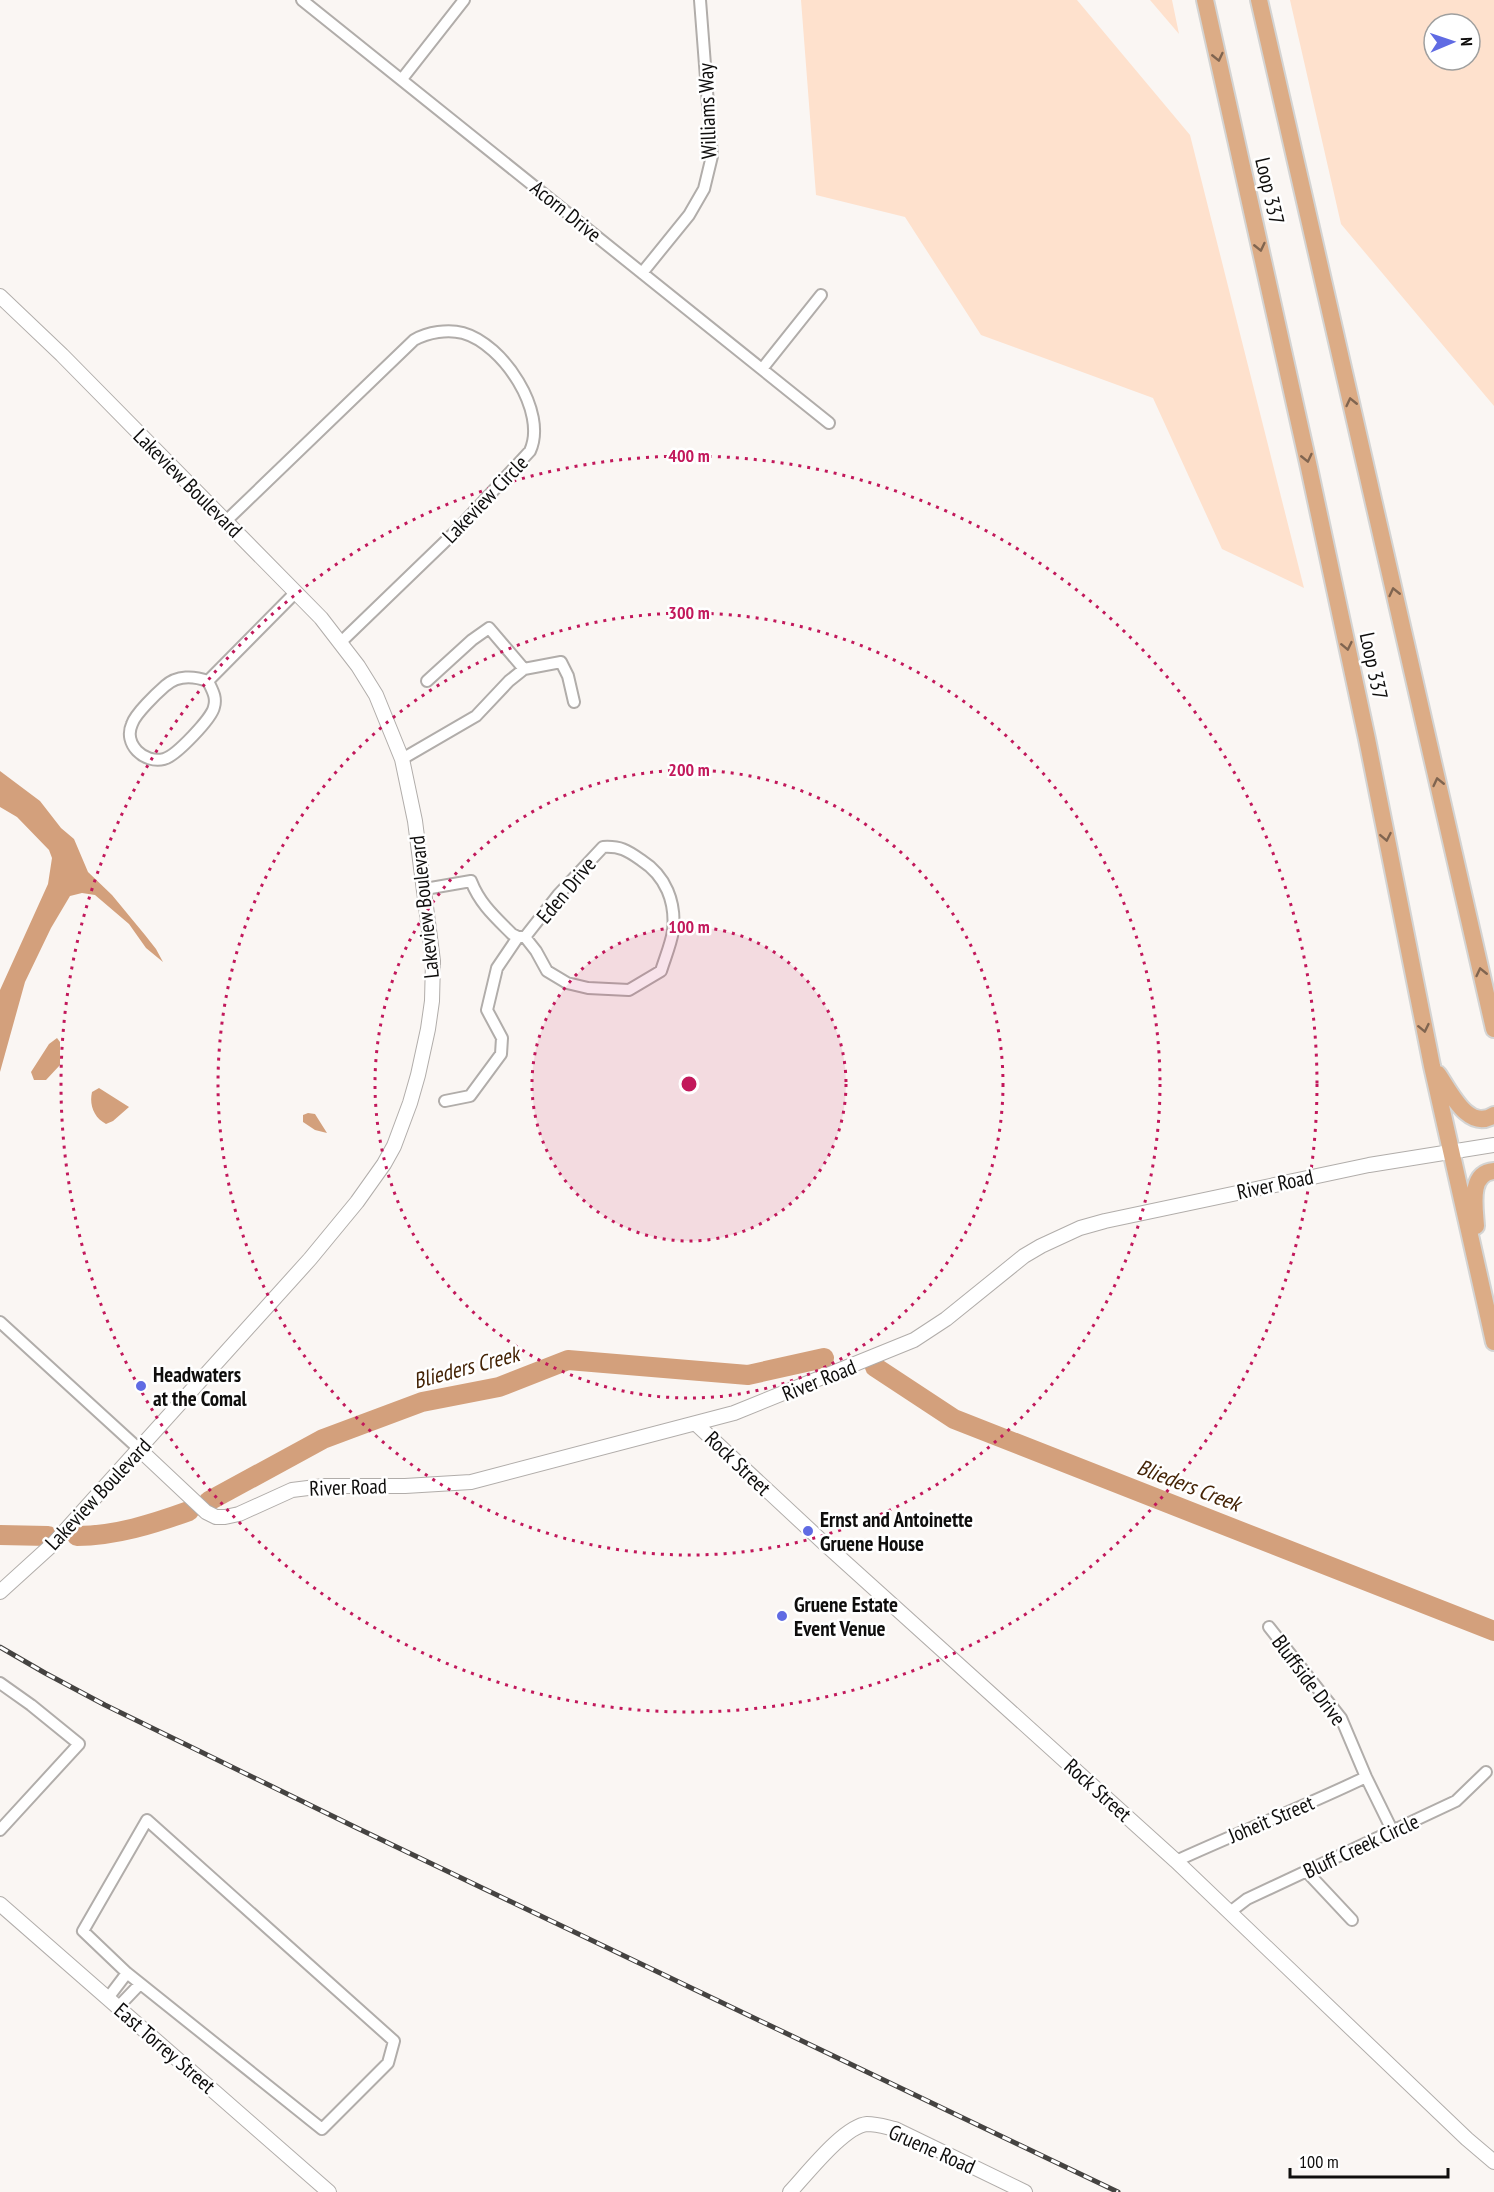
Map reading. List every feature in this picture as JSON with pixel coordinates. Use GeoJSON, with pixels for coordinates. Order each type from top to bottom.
{"type":"FeatureCollection","features":[{"type":"Feature","properties":{"kind":"main road","name":"Loop 337"},"geometry":{"type":"LineString","coordinates":[[1205,0],[1335,589],[1432,1066],[1494,1342]]}},
{"type":"Feature","properties":{"kind":"main road","name":"Loop 337"},"geometry":{"type":"LineString","coordinates":[[1259,0],[1494,1029]]}},
{"type":"Feature","properties":{"kind":"main road"},"geometry":{"type":"LineString","coordinates":[[1432,1066],[1468,1115],[1481,1119],[1494,1115]]}},
{"type":"Feature","properties":{"kind":"main road"},"geometry":{"type":"LineString","coordinates":[[1478,1275],[1474,1197],[1476,1184],[1481,1176],[1494,1171]]}},
{"type":"Feature","properties":{"kind":"street","name":"Acorn Drive"},"geometry":{"type":"LineString","coordinates":[[302,0],[829,423]]}},
{"type":"Feature","properties":{"kind":"street"},"geometry":{"type":"LineString","coordinates":[[402,79],[464,0]]}},
{"type":"Feature","properties":{"kind":"street","name":"Williams Way"},"geometry":{"type":"LineString","coordinates":[[642,273],[689,215],[704,189],[712,156],[700,0]]}},
{"type":"Feature","properties":{"kind":"street"},"geometry":{"type":"LineString","coordinates":[[762,369],[821,295]]}},
{"type":"Feature","properties":{"kind":"street","name":"Lakeview Boulevard"},"geometry":{"type":"LineString","coordinates":[[0,296],[62,355],[321,618],[341,642],[376,695],[402,759],[415,821],[433,961],[432,1001],[418,1075],[394,1146],[368,1188],[310,1259],[54,1543],[0,1592]]}},
{"type":"Feature","properties":{"kind":"street","name":"Lakeview Circle"},"geometry":{"type":"LineString","coordinates":[[226,521],[414,340],[423,335],[442,332],[465,333],[495,353],[520,384],[528,399],[534,417],[535,436],[530,451],[456,531],[341,642]]}},
{"type":"Feature","properties":{"kind":"street"},"geometry":{"type":"LineString","coordinates":[[208,681],[296,592]]}},
{"type":"Feature","properties":{"kind":"street"},"geometry":{"type":"LineString","coordinates":[[427,681],[472,640],[489,628],[524,669]]}},
{"type":"Feature","properties":{"kind":"street"},"geometry":{"type":"LineString","coordinates":[[402,759],[476,716],[509,681],[524,669],[561,662],[568,676],[574,702]]}},
{"type":"Feature","properties":{"kind":"street"},"geometry":{"type":"LineString","coordinates":[[198,677],[208,681],[215,695],[213,711],[176,754],[164,759],[152,760],[141,756],[132,743],[129,732],[132,722],[165,685],[175,679],[198,677]]}},
{"type":"Feature","properties":{"kind":"street","name":"Eden Drive"},"geometry":{"type":"LineString","coordinates":[[425,889],[471,881],[484,907],[521,937],[536,951],[546,971],[567,983],[588,988],[629,990],[661,971],[673,931],[671,896],[659,875],[648,864],[617,846],[603,847],[521,937],[497,968],[487,1010],[502,1038],[501,1054],[470,1096],[445,1101]]}},
{"type":"Feature","properties":{"kind":"street","name":"River Road"},"geometry":{"type":"LineString","coordinates":[[139,1449],[206,1512],[225,1517],[239,1514],[292,1490],[324,1486],[405,1486],[471,1482],[748,1409],[914,1340],[946,1319],[1024,1256],[1080,1228],[1369,1165],[1494,1145]]}},
{"type":"Feature","properties":{"kind":"street"},"geometry":{"type":"LineString","coordinates":[[0,1322],[139,1449]]}},
{"type":"Feature","properties":{"kind":"street","name":"Rock Street"},"geometry":{"type":"LineString","coordinates":[[696,1424],[809,1530],[1176,1861],[1467,2139],[1494,2162]]}},
{"type":"Feature","properties":{"kind":"street","name":"Bluffside Drive"},"geometry":{"type":"LineString","coordinates":[[1269,1627],[1341,1718],[1366,1777],[1394,1832]]}},
{"type":"Feature","properties":{"kind":"street"},"geometry":{"type":"LineString","coordinates":[[0,1683],[79,1744],[0,1830]]}},
{"type":"Feature","properties":{"kind":"street","name":"Bluff Creek Circle"},"geometry":{"type":"LineString","coordinates":[[1230,1912],[1247,1899],[1456,1801],[1486,1772]]}},
{"type":"Feature","properties":{"kind":"street","name":"Joheit Street"},"geometry":{"type":"LineString","coordinates":[[1176,1861],[1366,1777]]}},
{"type":"Feature","properties":{"kind":"street"},"geometry":{"type":"LineString","coordinates":[[147,1820],[394,2041],[388,2063],[322,2129],[127,1973],[83,1931],[147,1820]]}},
{"type":"Feature","properties":{"kind":"street"},"geometry":{"type":"LineString","coordinates":[[1307,1872],[1352,1920]]}},
{"type":"Feature","properties":{"kind":"street","name":"East Torrey Street"},"geometry":{"type":"LineString","coordinates":[[0,1904],[329,2192]]}},
{"type":"Feature","properties":{"kind":"street"},"geometry":{"type":"LineString","coordinates":[[113,2003],[127,1973]]}},
{"type":"Feature","properties":{"kind":"street"},"geometry":{"type":"LineString","coordinates":[[113,2003],[140,1984]]}},
{"type":"Feature","properties":{"kind":"street","name":"Gruene Road"},"geometry":{"type":"LineString","coordinates":[[789,2192],[835,2142],[864,2124],[895,2129],[1025,2192]]}},
{"type":"Feature","properties":{"kind":"shaded area"},"geometry":{"type":"Polygon","coordinates":[[[801,0],[1077,0],[1190,135],[1304,588],[1222,549],[1153,398],[981,335],[905,217],[816,195],[801,0]]]}},
{"type":"Feature","properties":{"kind":"shaded area"},"geometry":{"type":"Polygon","coordinates":[[[1150,0],[1172,0],[1179,34],[1150,0]]]}},
{"type":"Feature","properties":{"kind":"shaded area"},"geometry":{"type":"Polygon","coordinates":[[[1290,0],[1494,0],[1494,406],[1341,224],[1290,0]]]}},
{"type":"Feature","properties":{"kind":"shaded area"},"geometry":{"type":"Polygon","coordinates":[[[0,771],[40,801],[61,828],[74,839],[88,872],[112,895],[156,949],[163,962],[146,948],[129,924],[95,895],[82,893],[70,896],[51,928],[25,982],[0,1072],[0,990],[48,884],[52,858],[49,850],[17,817],[0,807],[0,771]]]}},
{"type":"Feature","properties":{"kind":"shaded area"},"geometry":{"type":"Polygon","coordinates":[[[57,1038],[60,1042],[60,1065],[46,1080],[34,1080],[31,1072],[49,1044],[57,1038]]]}},
{"type":"Feature","properties":{"kind":"shaded area"},"geometry":{"type":"Polygon","coordinates":[[[99,1088],[129,1107],[106,1124],[98,1118],[92,1106],[92,1092],[99,1088]]]}},
{"type":"Feature","properties":{"kind":"shaded area"},"geometry":{"type":"Polygon","coordinates":[[[315,1114],[327,1133],[315,1130],[303,1122],[303,1115],[315,1114]]]}},
{"type":"Feature","properties":{"kind":"waterway","name":"Blieders Creek"},"geometry":{"type":"LineString","coordinates":[[209,1501],[323,1439],[422,1402],[499,1387],[568,1360],[748,1375],[824,1358]]}},
{"type":"Feature","properties":{"kind":"waterway","name":"Blieders Creek"},"geometry":{"type":"LineString","coordinates":[[875,1367],[954,1419],[1494,1631]]}},
{"type":"Feature","properties":{"kind":"waterway","name":"Blieders Creek"},"geometry":{"type":"LineString","coordinates":[[77,1536],[105,1534],[134,1528],[189,1511]]}},
{"type":"Feature","properties":{"kind":"waterway","name":"Blieders Creek"},"geometry":{"type":"LineString","coordinates":[[0,1535],[48,1536]]}},
{"type":"Feature","properties":{"kind":"railway"},"geometry":{"type":"LineString","coordinates":[[0,1647],[105,1705],[357,1828],[1118,2192]]}},
{"type":"Feature","properties":{"kind":"place","name":"Headwaters at the Comal"},"geometry":{"type":"Point","coordinates":[141,1386]}},
{"type":"Feature","properties":{"kind":"place","name":"Ernst and Antoinette Gruene House"},"geometry":{"type":"Point","coordinates":[808,1531]}},
{"type":"Feature","properties":{"kind":"place","name":"Gruene Estate Event Venue"},"geometry":{"type":"Point","coordinates":[782,1616]}}]}
